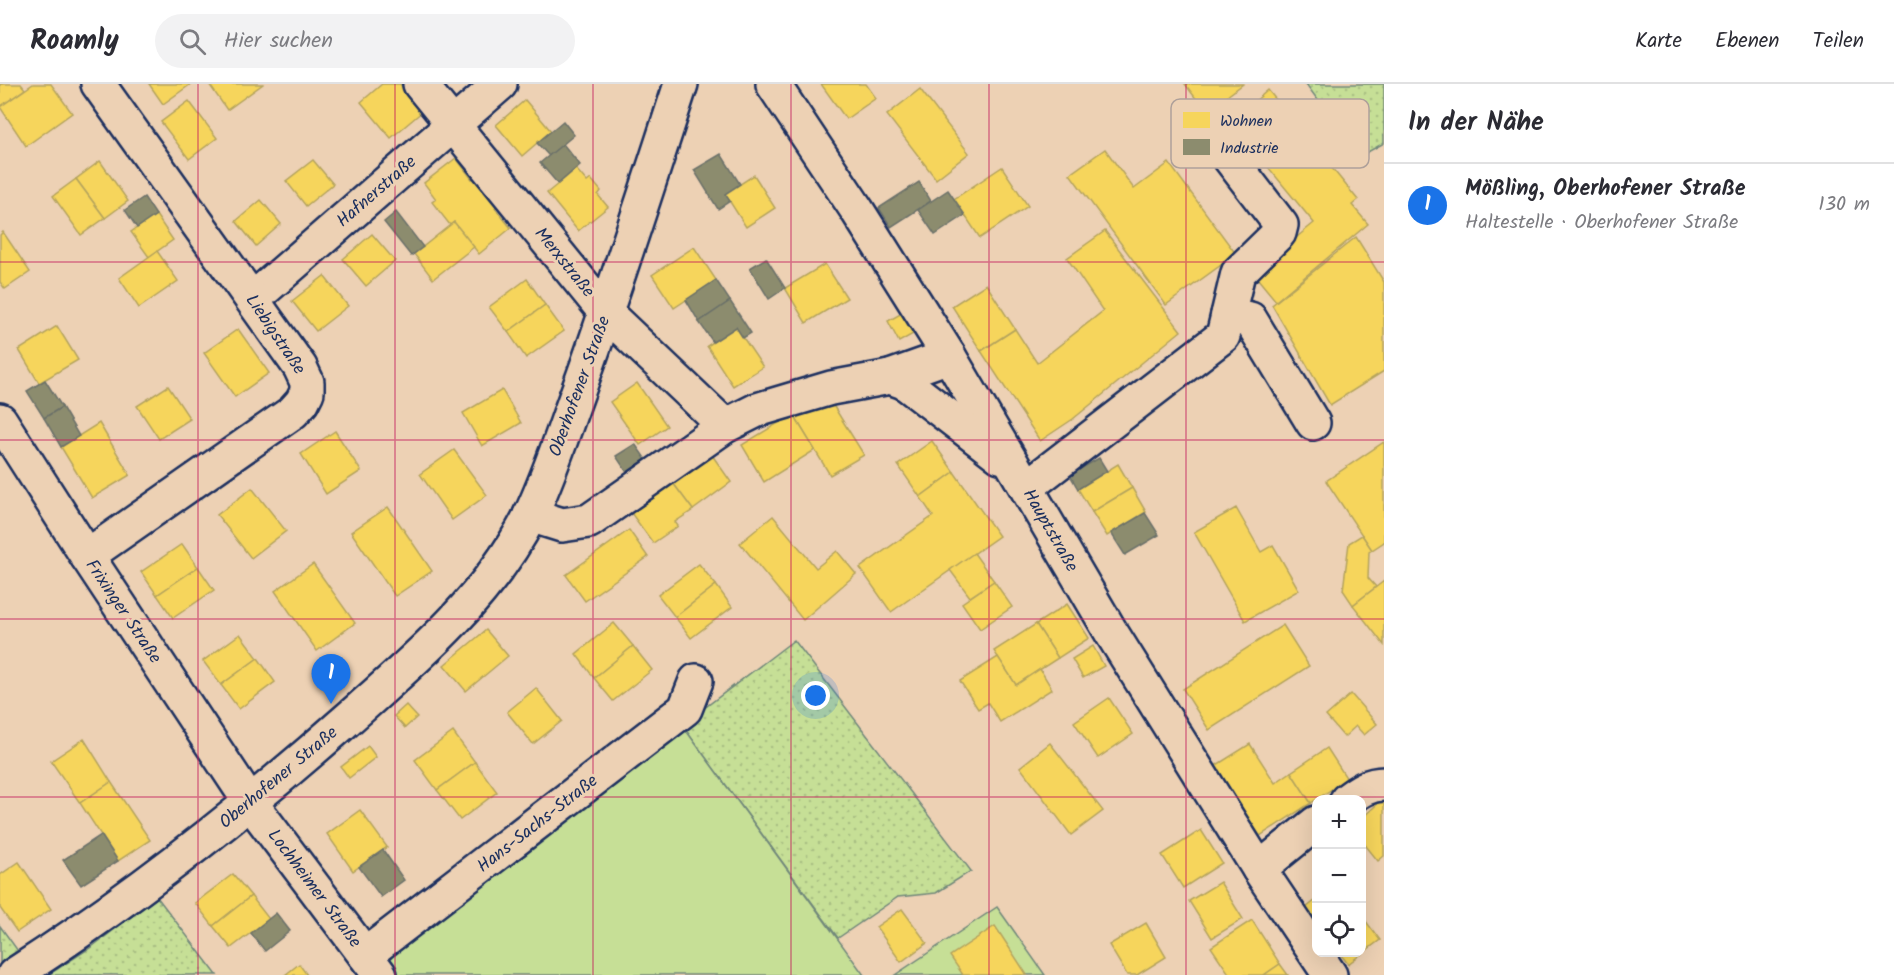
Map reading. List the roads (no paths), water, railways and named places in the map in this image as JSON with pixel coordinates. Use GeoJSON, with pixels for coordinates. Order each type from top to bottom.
{"type":"FeatureCollection","features":[{"type":"Feature","properties":{"kind":"street","name":"Liebigstraße"},"geometry":{"type":"LineString","coordinates":[[87,556],[293,412],[307,392],[307,382],[300,368],[253,298],[98,84]]}},
{"type":"Feature","properties":{"kind":"street","name":"Merxstraße"},"geometry":{"type":"LineString","coordinates":[[420,84],[606,312],[725,426]]}},
{"type":"Feature","properties":{"kind":"street","name":"Hafnerstraße"},"geometry":{"type":"LineString","coordinates":[[253,298],[500,84]]}},
{"type":"Feature","properties":{"kind":"street","name":"Oberhofener Straße"},"geometry":{"type":"LineString","coordinates":[[14,975],[90,925],[250,802],[324,741],[437,638],[485,584],[530,515],[556,452],[606,312],[681,84]]}},
{"type":"Feature","properties":{"kind":"street","name":"Hauptstraße"},"geometry":{"type":"LineString","coordinates":[[773,84],[857,210],[949,356],[1111,632],[1259,869],[1330,975]]}},
{"type":"Feature","properties":{"kind":"street"},"geometry":{"type":"LineString","coordinates":[[890,377],[904,382],[1021,477],[1223,336],[1238,273],[1279,233],[1281,225],[1237,168]]}},
{"type":"Feature","properties":{"kind":"street"},"geometry":{"type":"LineString","coordinates":[[1228,315],[1250,319],[1313,423]]}},
{"type":"Feature","properties":{"kind":"street"},"geometry":{"type":"LineString","coordinates":[[530,515],[562,525],[589,521],[725,426],[757,410],[831,388],[890,377],[949,356]]}},
{"type":"Feature","properties":{"kind":"street","name":"Frixinger Straße"},"geometry":{"type":"LineString","coordinates":[[0,420],[250,802]]}},
{"type":"Feature","properties":{"kind":"street","name":"Hans-Sachs-Straße"},"geometry":{"type":"LineString","coordinates":[[373,965],[685,709],[696,681]]}},
{"type":"Feature","properties":{"kind":"street"},"geometry":{"type":"LineString","coordinates":[[1353,795],[1361,789],[1384,784]]}},
{"type":"Feature","properties":{"kind":"street","name":"Lochheimer Straße"},"geometry":{"type":"LineString","coordinates":[[250,802],[373,965]]}},
{"type":"Feature","properties":{"kind":"street"},"geometry":{"type":"LineString","coordinates":[[1259,869],[1312,827]]}},
{"type":"Feature","properties":{"kind":"place","name":"Mößling, Oberhofener Straße"},"geometry":{"type":"Point","coordinates":[331,704]}}]}
